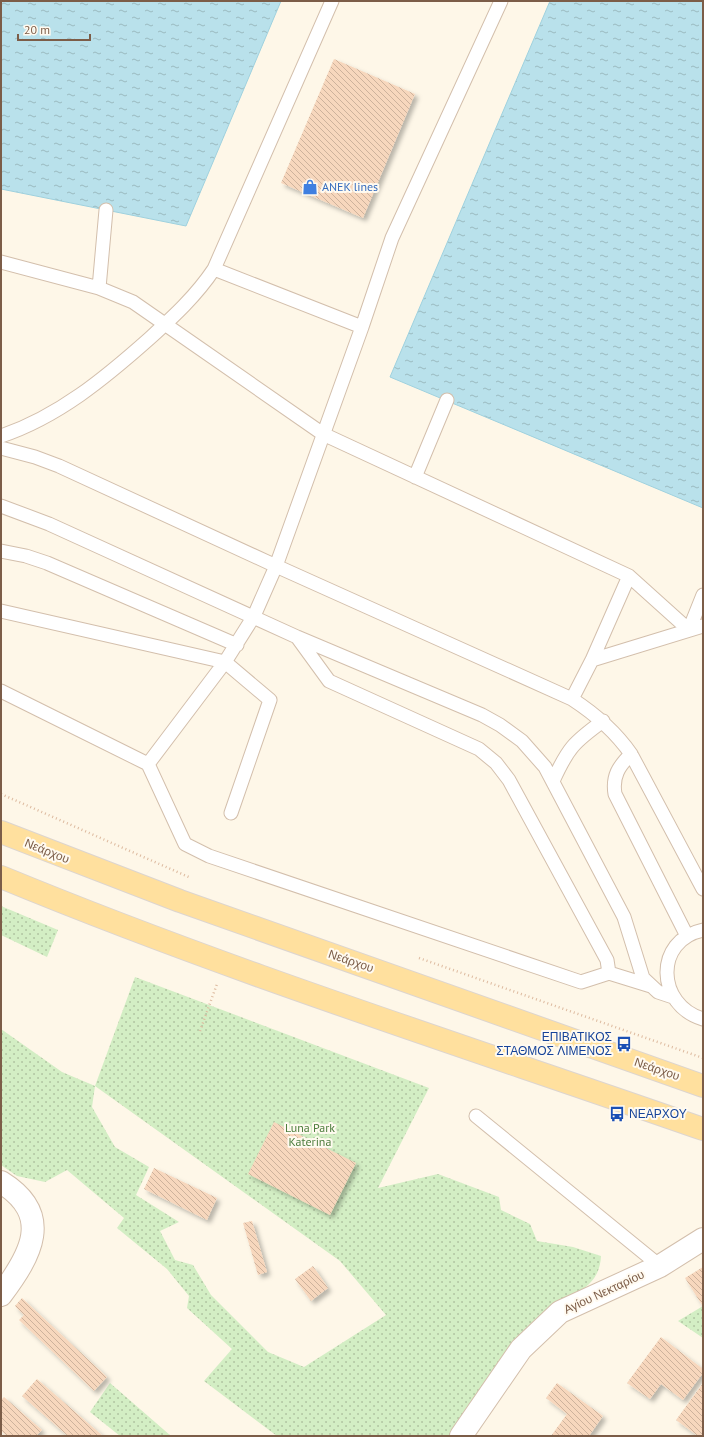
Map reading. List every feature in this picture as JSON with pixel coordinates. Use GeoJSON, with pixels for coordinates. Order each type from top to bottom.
{"type":"FeatureCollection","features":[{"type":"Feature","properties":{"kind":"main road","name":"Νεάρχου"},"geometry":{"type":"LineString","coordinates":[[1,832],[151,890],[703,1086]]}},
{"type":"Feature","properties":{"kind":"main road"},"geometry":{"type":"LineString","coordinates":[[1,876],[79,909],[228,965],[703,1129]]}},
{"type":"Feature","properties":{"kind":"street"},"geometry":{"type":"LineString","coordinates":[[1,1182],[24,1199],[33,1221],[32,1237],[23,1261],[1,1295]]}},
{"type":"Feature","properties":{"kind":"street","name":"Αγίου Νεκταρίου"},"geometry":{"type":"LineString","coordinates":[[461,1436],[521,1349],[560,1312],[660,1266],[703,1239]]}},
{"type":"Feature","properties":{"kind":"lane"},"geometry":{"type":"LineString","coordinates":[[1,436],[38,422],[66,405],[126,358],[198,292],[214,269],[332,1]]}},
{"type":"Feature","properties":{"kind":"lane"},"geometry":{"type":"LineString","coordinates":[[148,764],[225,662],[254,616],[276,566],[362,327],[392,238],[501,1]]}},
{"type":"Feature","properties":{"kind":"lane"},"geometry":{"type":"LineString","coordinates":[[99,288],[106,210]]}},
{"type":"Feature","properties":{"kind":"lane"},"geometry":{"type":"LineString","coordinates":[[1,262],[99,288],[133,302],[323,434],[629,576],[689,630]]}},
{"type":"Feature","properties":{"kind":"lane"},"geometry":{"type":"LineString","coordinates":[[214,269],[362,327]]}},
{"type":"Feature","properties":{"kind":"lane"},"geometry":{"type":"LineString","coordinates":[[415,477],[447,400]]}},
{"type":"Feature","properties":{"kind":"lane"},"geometry":{"type":"LineString","coordinates":[[1,448],[35,457],[59,466],[276,566],[572,699],[603,721],[622,741],[631,754],[703,889]]}},
{"type":"Feature","properties":{"kind":"lane"},"geometry":{"type":"LineString","coordinates":[[1,506],[49,524],[254,616],[297,637],[452,702],[500,725],[522,741],[535,753],[553,781],[624,917],[643,978],[658,992],[673,997]]}},
{"type":"Feature","properties":{"kind":"lane"},"geometry":{"type":"LineString","coordinates":[[1,551],[26,556],[47,563],[237,645]]}},
{"type":"Feature","properties":{"kind":"lane"},"geometry":{"type":"LineString","coordinates":[[572,699],[592,660],[629,576]]}},
{"type":"Feature","properties":{"kind":"lane"},"geometry":{"type":"LineString","coordinates":[[689,630],[703,595]]}},
{"type":"Feature","properties":{"kind":"lane"},"geometry":{"type":"LineString","coordinates":[[1,611],[225,662],[270,700],[231,814]]}},
{"type":"Feature","properties":{"kind":"lane"},"geometry":{"type":"LineString","coordinates":[[592,660],[703,626]]}},
{"type":"Feature","properties":{"kind":"lane"},"geometry":{"type":"LineString","coordinates":[[297,637],[329,681],[479,749],[496,763],[508,780],[607,960],[609,973]]}},
{"type":"Feature","properties":{"kind":"lane"},"geometry":{"type":"LineString","coordinates":[[1,691],[148,764],[185,844],[209,856],[581,982],[609,973],[651,986]]}},
{"type":"Feature","properties":{"kind":"lane"},"geometry":{"type":"LineString","coordinates":[[553,781],[571,747],[603,721]]}},
{"type":"Feature","properties":{"kind":"lane"},"geometry":{"type":"LineString","coordinates":[[631,754],[619,767],[614,779],[615,794],[687,936]]}},
{"type":"Feature","properties":{"kind":"lane"},"geometry":{"type":"LineString","coordinates":[[703,930],[687,936],[675,948],[668,964],[667,981],[673,997],[686,1011],[703,1019]]}},
{"type":"Feature","properties":{"kind":"lane"},"geometry":{"type":"LineString","coordinates":[[476,1116],[660,1266]]}},
{"type":"Feature","properties":{"kind":"path"},"geometry":{"type":"LineString","coordinates":[[1,794],[194,880]]}},
{"type":"Feature","properties":{"kind":"path"},"geometry":{"type":"LineString","coordinates":[[415,957],[703,1058]]}},
{"type":"Feature","properties":{"kind":"path"},"geometry":{"type":"LineString","coordinates":[[200,1031],[218,982]]}},
{"type":"Feature","properties":{"kind":"green space"},"geometry":{"type":"Polygon","coordinates":[[[1,906],[58,930],[47,957],[1,935],[1,906]]]}},
{"type":"Feature","properties":{"kind":"green space","name":"Luna Park Katerina"},"geometry":{"type":"Polygon","coordinates":[[[135,977],[429,1088],[378,1188],[438,1174],[499,1197],[501,1210],[530,1224],[537,1241],[573,1247],[601,1256],[599,1269],[593,1280],[573,1295],[451,1436],[277,1436],[204,1381],[232,1349],[187,1308],[189,1296],[167,1269],[117,1228],[124,1218],[67,1170],[45,1182],[17,1176],[1,1165],[1,1029],[62,1072],[95,1086],[135,977]],[[95,1086],[92,1107],[115,1147],[149,1167],[136,1195],[179,1222],[160,1231],[175,1260],[193,1265],[211,1295],[268,1352],[304,1367],[386,1315],[340,1261],[95,1086]]]}},
{"type":"Feature","properties":{"kind":"green space"},"geometry":{"type":"Polygon","coordinates":[[[703,1306],[703,1338],[678,1321],[703,1306]]]}},
{"type":"Feature","properties":{"kind":"green space"},"geometry":{"type":"Polygon","coordinates":[[[110,1383],[171,1436],[120,1436],[90,1412],[110,1383]]]}},
{"type":"Feature","properties":{"kind":"water"},"geometry":{"type":"Polygon","coordinates":[[[1,1],[281,1],[186,226],[1,189],[1,1]]]}},
{"type":"Feature","properties":{"kind":"water"},"geometry":{"type":"Polygon","coordinates":[[[550,1],[703,1],[703,508],[390,377],[550,1]]]}},
{"type":"Feature","properties":{"kind":"building"},"geometry":{"type":"Polygon","coordinates":[[[334,59],[415,94],[363,218],[281,183],[334,59]]]}},
{"type":"Feature","properties":{"kind":"building"},"geometry":{"type":"Polygon","coordinates":[[[274,1122],[356,1163],[330,1215],[248,1174],[274,1122]]]}},
{"type":"Feature","properties":{"kind":"building"},"geometry":{"type":"Polygon","coordinates":[[[154,1168],[217,1198],[207,1220],[144,1189],[154,1168]]]}},
{"type":"Feature","properties":{"kind":"building"},"geometry":{"type":"Polygon","coordinates":[[[252,1221],[267,1272],[258,1275],[243,1223],[252,1221]]]}},
{"type":"Feature","properties":{"kind":"building"},"geometry":{"type":"Polygon","coordinates":[[[313,1266],[328,1288],[311,1301],[295,1279],[313,1266]]]}},
{"type":"Feature","properties":{"kind":"building"},"geometry":{"type":"Polygon","coordinates":[[[703,1267],[703,1305],[702,1305],[685,1278],[703,1267]]]}},
{"type":"Feature","properties":{"kind":"building"},"geometry":{"type":"Polygon","coordinates":[[[22,1298],[107,1377],[94,1391],[19,1320],[24,1315],[15,1306],[22,1298]]]}},
{"type":"Feature","properties":{"kind":"building"},"geometry":{"type":"Polygon","coordinates":[[[661,1337],[703,1369],[703,1373],[683,1400],[661,1384],[650,1399],[627,1383],[661,1337]]]}},
{"type":"Feature","properties":{"kind":"building"},"geometry":{"type":"Polygon","coordinates":[[[37,1379],[103,1436],[68,1436],[22,1396],[37,1379]]]}},
{"type":"Feature","properties":{"kind":"building"},"geometry":{"type":"Polygon","coordinates":[[[557,1383],[603,1416],[589,1436],[551,1436],[567,1414],[546,1398],[557,1383]]]}},
{"type":"Feature","properties":{"kind":"building"},"geometry":{"type":"Polygon","coordinates":[[[703,1383],[703,1436],[698,1436],[676,1420],[703,1383]]]}},
{"type":"Feature","properties":{"kind":"building"},"geometry":{"type":"Polygon","coordinates":[[[4,1397],[42,1430],[36,1436],[7,1436],[1,1431],[1,1400],[4,1397]]]}},
{"type":"Feature","properties":{"kind":"place","name":"ANEK lines"},"geometry":{"type":"Point","coordinates":[310,187]}},
{"type":"Feature","properties":{"kind":"place","name":"ΕΠΙΒΑΤΙΚΟΣ ΣΤΑΘΜΟΣ ΛΙΜΕΝΟΣ"},"geometry":{"type":"Point","coordinates":[624,1044]}},
{"type":"Feature","properties":{"kind":"place","name":"ΝΕΑΡΧΟΥ"},"geometry":{"type":"Point","coordinates":[617,1114]}}]}
